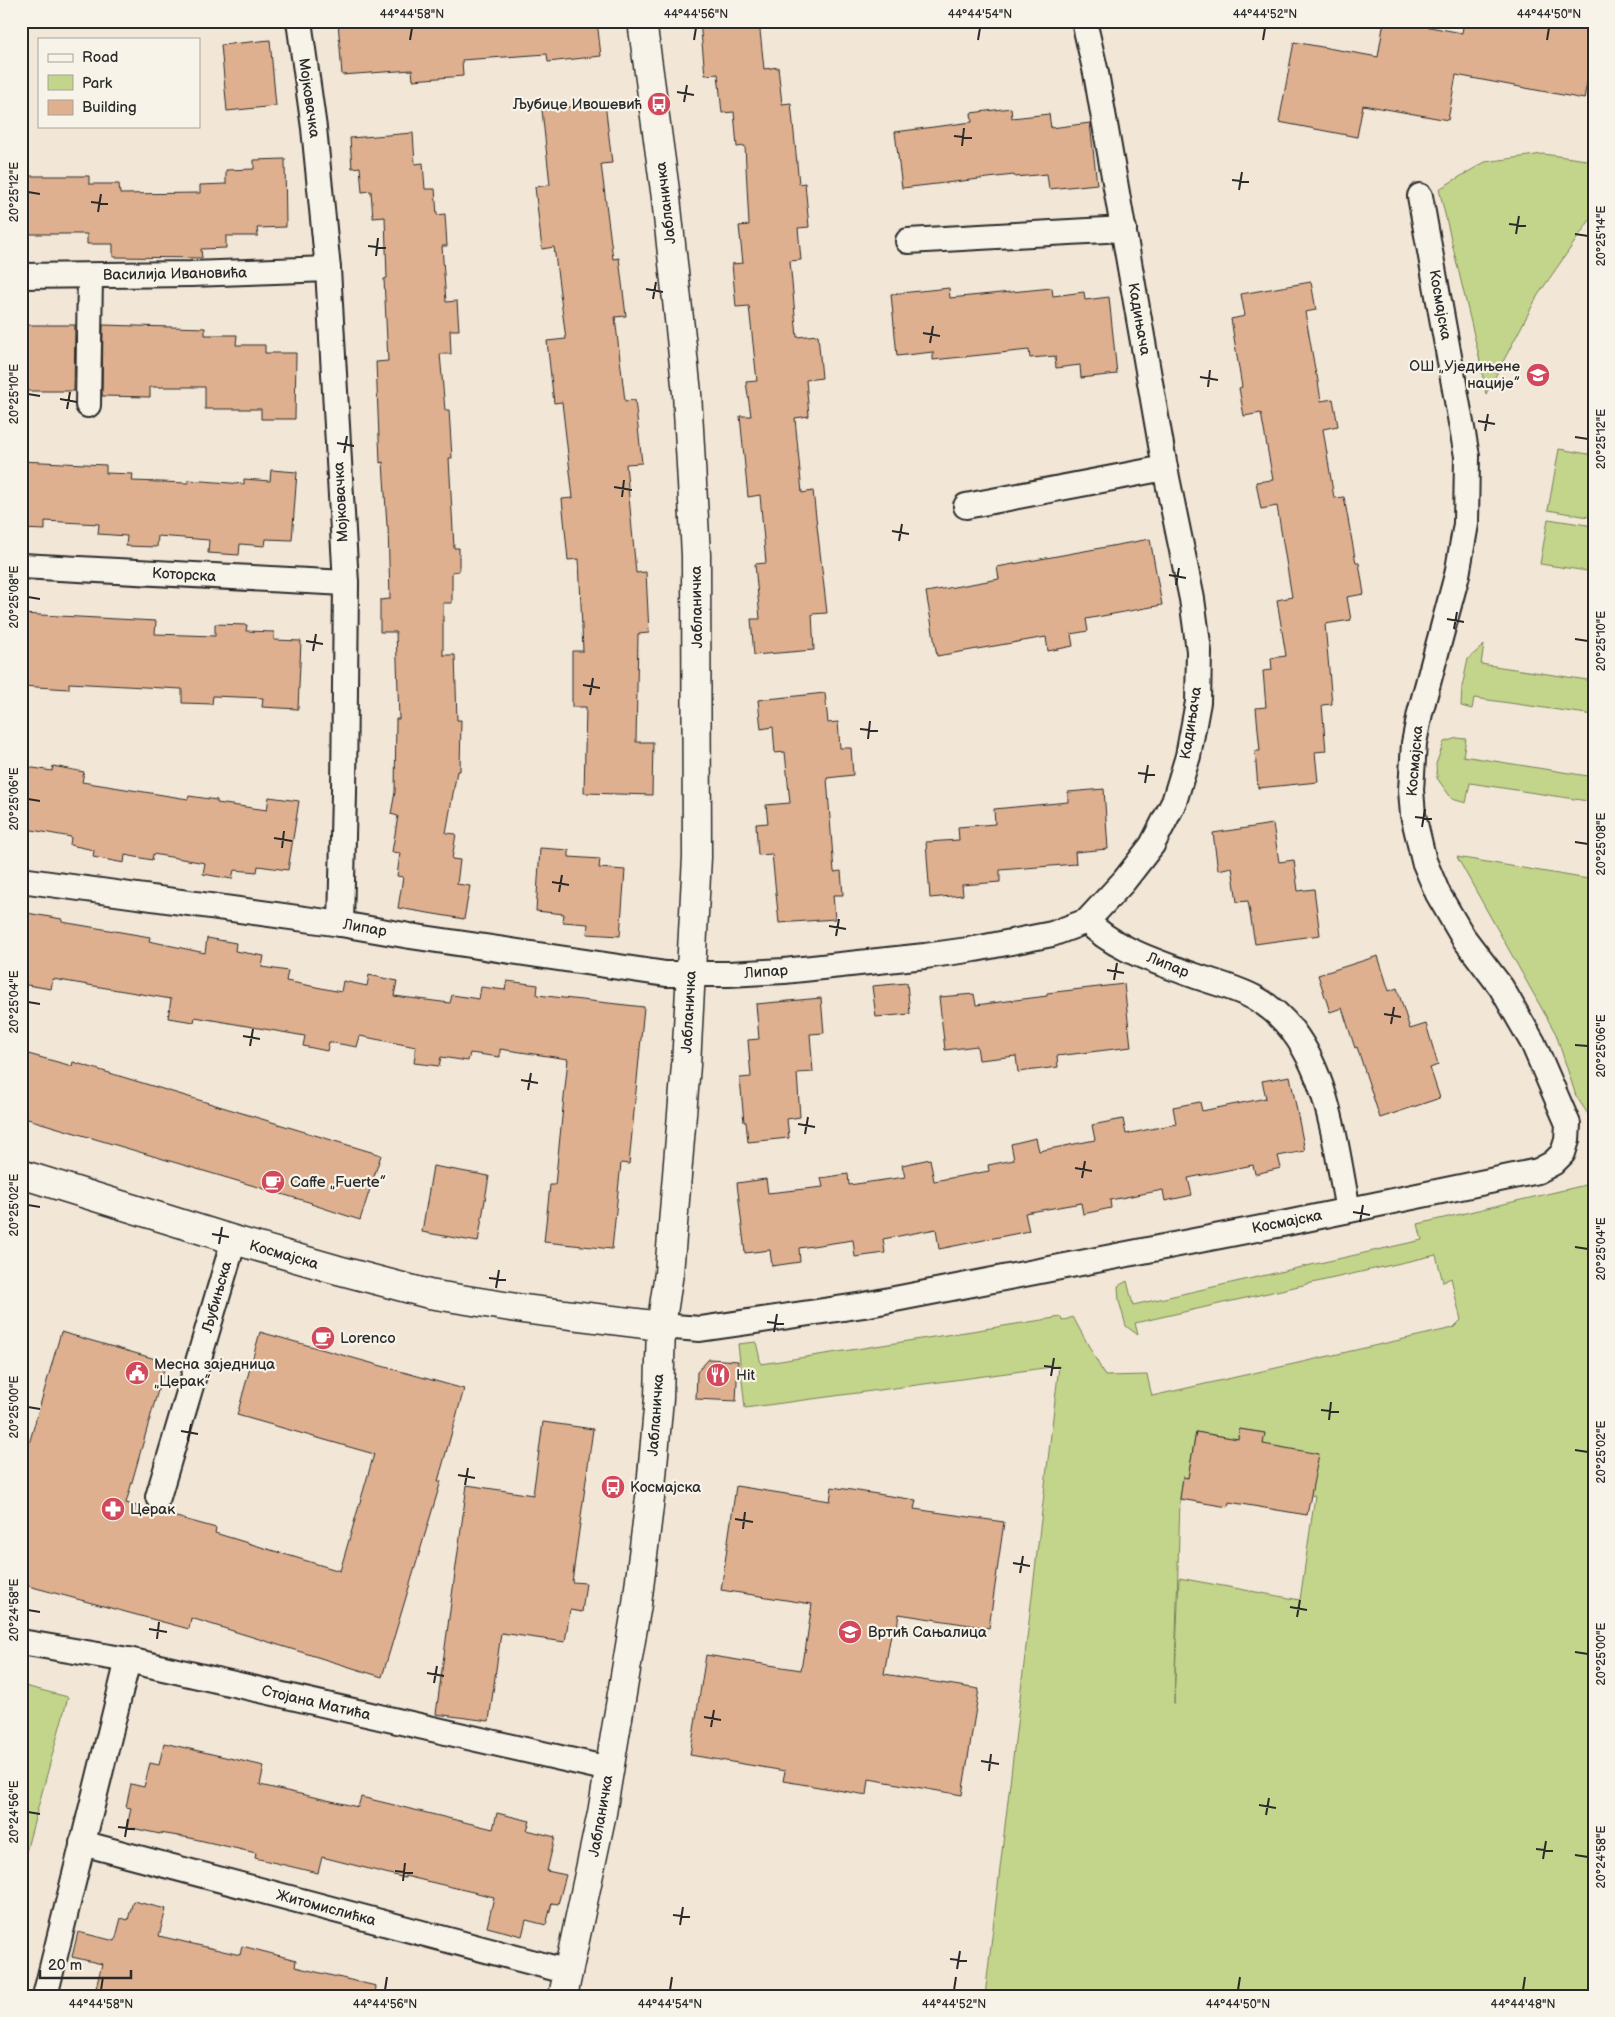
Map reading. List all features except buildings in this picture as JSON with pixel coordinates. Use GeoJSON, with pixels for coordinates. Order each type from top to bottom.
{"type":"FeatureCollection","features":[{"type":"Feature","properties":{"kind":"street","name":"Мојковачка"},"geometry":{"type":"LineString","coordinates":[[299,21],[314,128],[328,269],[346,583],[341,924]]}},
{"type":"Feature","properties":{"kind":"street","name":"Јабланичка"},"geometry":{"type":"LineString","coordinates":[[566,1984],[596,1848],[637,1604],[650,1498],[659,1398],[661,1326],[670,1259],[692,974],[697,857],[696,555],[686,383],[666,198],[642,21]]}},
{"type":"Feature","properties":{"kind":"street","name":"Кадињача"},"geometry":{"type":"LineString","coordinates":[[1084,21],[1096,73],[1165,468],[1192,599],[1199,651],[1198,702],[1188,756],[1174,802],[1152,845],[1124,881],[1087,921]]}},
{"type":"Feature","properties":{"kind":"street","name":"Космајска"},"geometry":{"type":"LineString","coordinates":[[21,1174],[234,1240],[429,1294],[523,1309],[700,1329],[864,1305],[1538,1171],[1553,1163],[1563,1153],[1567,1140],[1568,1124],[1533,1043],[1501,987],[1463,938],[1438,894],[1424,861],[1413,816],[1410,790],[1414,743],[1420,713],[1457,575],[1466,524],[1467,456],[1420,196]]}},
{"type":"Feature","properties":{"kind":"street"},"geometry":{"type":"LineString","coordinates":[[908,241],[1124,230]]}},
{"type":"Feature","properties":{"kind":"street","name":"Василија Ивановића"},"geometry":{"type":"LineString","coordinates":[[21,276],[90,276],[328,269]]}},
{"type":"Feature","properties":{"kind":"street"},"geometry":{"type":"LineString","coordinates":[[88,405],[90,276]]}},
{"type":"Feature","properties":{"kind":"street"},"geometry":{"type":"LineString","coordinates":[[966,506],[1165,468]]}},
{"type":"Feature","properties":{"kind":"street","name":"Которска"},"geometry":{"type":"LineString","coordinates":[[21,566],[346,583]]}},
{"type":"Feature","properties":{"kind":"street","name":"Липар"},"geometry":{"type":"LineString","coordinates":[[21,880],[341,924],[657,973],[784,972],[925,956],[975,949],[1052,934],[1087,921],[1100,934],[1112,942],[1180,970],[1254,997],[1271,1009],[1287,1025],[1304,1048],[1317,1073],[1328,1108],[1348,1210]]}},
{"type":"Feature","properties":{"kind":"street","name":"Љубињска"},"geometry":{"type":"LineString","coordinates":[[158,1497],[234,1240]]}},
{"type":"Feature","properties":{"kind":"street","name":"Стојана Матића"},"geometry":{"type":"LineString","coordinates":[[21,1642],[128,1660],[609,1769]]}},
{"type":"Feature","properties":{"kind":"street"},"geometry":{"type":"LineString","coordinates":[[45,1996],[128,1660]]}},
{"type":"Feature","properties":{"kind":"street","name":"Житомислићка"},"geometry":{"type":"LineString","coordinates":[[82,1843],[566,1984]]}},
{"type":"Feature","properties":{"kind":"green space"},"geometry":{"type":"Polygon","coordinates":[[[1543,154],[1594,161],[1594,214],[1538,295],[1486,394],[1479,356],[1439,189],[1485,162],[1543,154]]]}},
{"type":"Feature","properties":{"kind":"green space"},"geometry":{"type":"Polygon","coordinates":[[[1559,449],[1594,455],[1594,518],[1548,510],[1559,449]]]}},
{"type":"Feature","properties":{"kind":"green space"},"geometry":{"type":"Polygon","coordinates":[[[1548,519],[1594,526],[1594,572],[1540,564],[1548,519]]]}},
{"type":"Feature","properties":{"kind":"green space"},"geometry":{"type":"Polygon","coordinates":[[[1484,645],[1481,664],[1594,681],[1594,715],[1474,698],[1472,709],[1461,706],[1462,687],[1468,659],[1484,645]]]}},
{"type":"Feature","properties":{"kind":"green space"},"geometry":{"type":"Polygon","coordinates":[[[1457,738],[1466,739],[1463,756],[1594,777],[1594,802],[1470,783],[1466,803],[1452,799],[1437,778],[1436,764],[1444,742],[1457,738]]]}},
{"type":"Feature","properties":{"kind":"green space"},"geometry":{"type":"Polygon","coordinates":[[[1457,857],[1594,880],[1594,1123],[1576,1096],[1556,1034],[1457,857]]]}},
{"type":"Feature","properties":{"kind":"green space"},"geometry":{"type":"Polygon","coordinates":[[[1594,1183],[1594,1996],[985,1996],[1059,1366],[745,1408],[738,1344],[756,1342],[761,1364],[1061,1317],[1062,1321],[1073,1317],[1105,1376],[1147,1375],[1152,1396],[1453,1328],[1461,1320],[1451,1278],[1443,1282],[1436,1255],[1135,1323],[1138,1335],[1126,1326],[1119,1301],[1118,1286],[1127,1281],[1133,1305],[1422,1240],[1418,1224],[1594,1183]],[[1239,1429],[1238,1439],[1196,1432],[1188,1478],[1183,1478],[1180,1499],[1174,1704],[1179,1578],[1300,1600],[1315,1496],[1307,1494],[1263,1444],[1264,1433],[1239,1429]]]}},
{"type":"Feature","properties":{"kind":"green space"},"geometry":{"type":"Polygon","coordinates":[[[21,1685],[68,1697],[21,1870],[21,1685]]]}},
{"type":"Feature","properties":{"kind":"place","name":"Љубице Ивошевић"},"geometry":{"type":"Point","coordinates":[659,104]}},
{"type":"Feature","properties":{"kind":"place","name":"ОШ „Уједињене нације”"},"geometry":{"type":"Point","coordinates":[1538,375]}},
{"type":"Feature","properties":{"kind":"place","name":"Caffe „Fuerte”"},"geometry":{"type":"Point","coordinates":[273,1182]}},
{"type":"Feature","properties":{"kind":"place","name":"Lorenco"},"geometry":{"type":"Point","coordinates":[323,1338]}},
{"type":"Feature","properties":{"kind":"place","name":"Месна заједница „Церак”"},"geometry":{"type":"Point","coordinates":[137,1373]}},
{"type":"Feature","properties":{"kind":"place","name":"Hit"},"geometry":{"type":"Point","coordinates":[718,1375]}},
{"type":"Feature","properties":{"kind":"place","name":"Космајска"},"geometry":{"type":"Point","coordinates":[613,1487]}},
{"type":"Feature","properties":{"kind":"place","name":"Церак"},"geometry":{"type":"Point","coordinates":[113,1509]}},
{"type":"Feature","properties":{"kind":"place","name":"Вртић Сањалица"},"geometry":{"type":"Point","coordinates":[850,1632]}}]}
